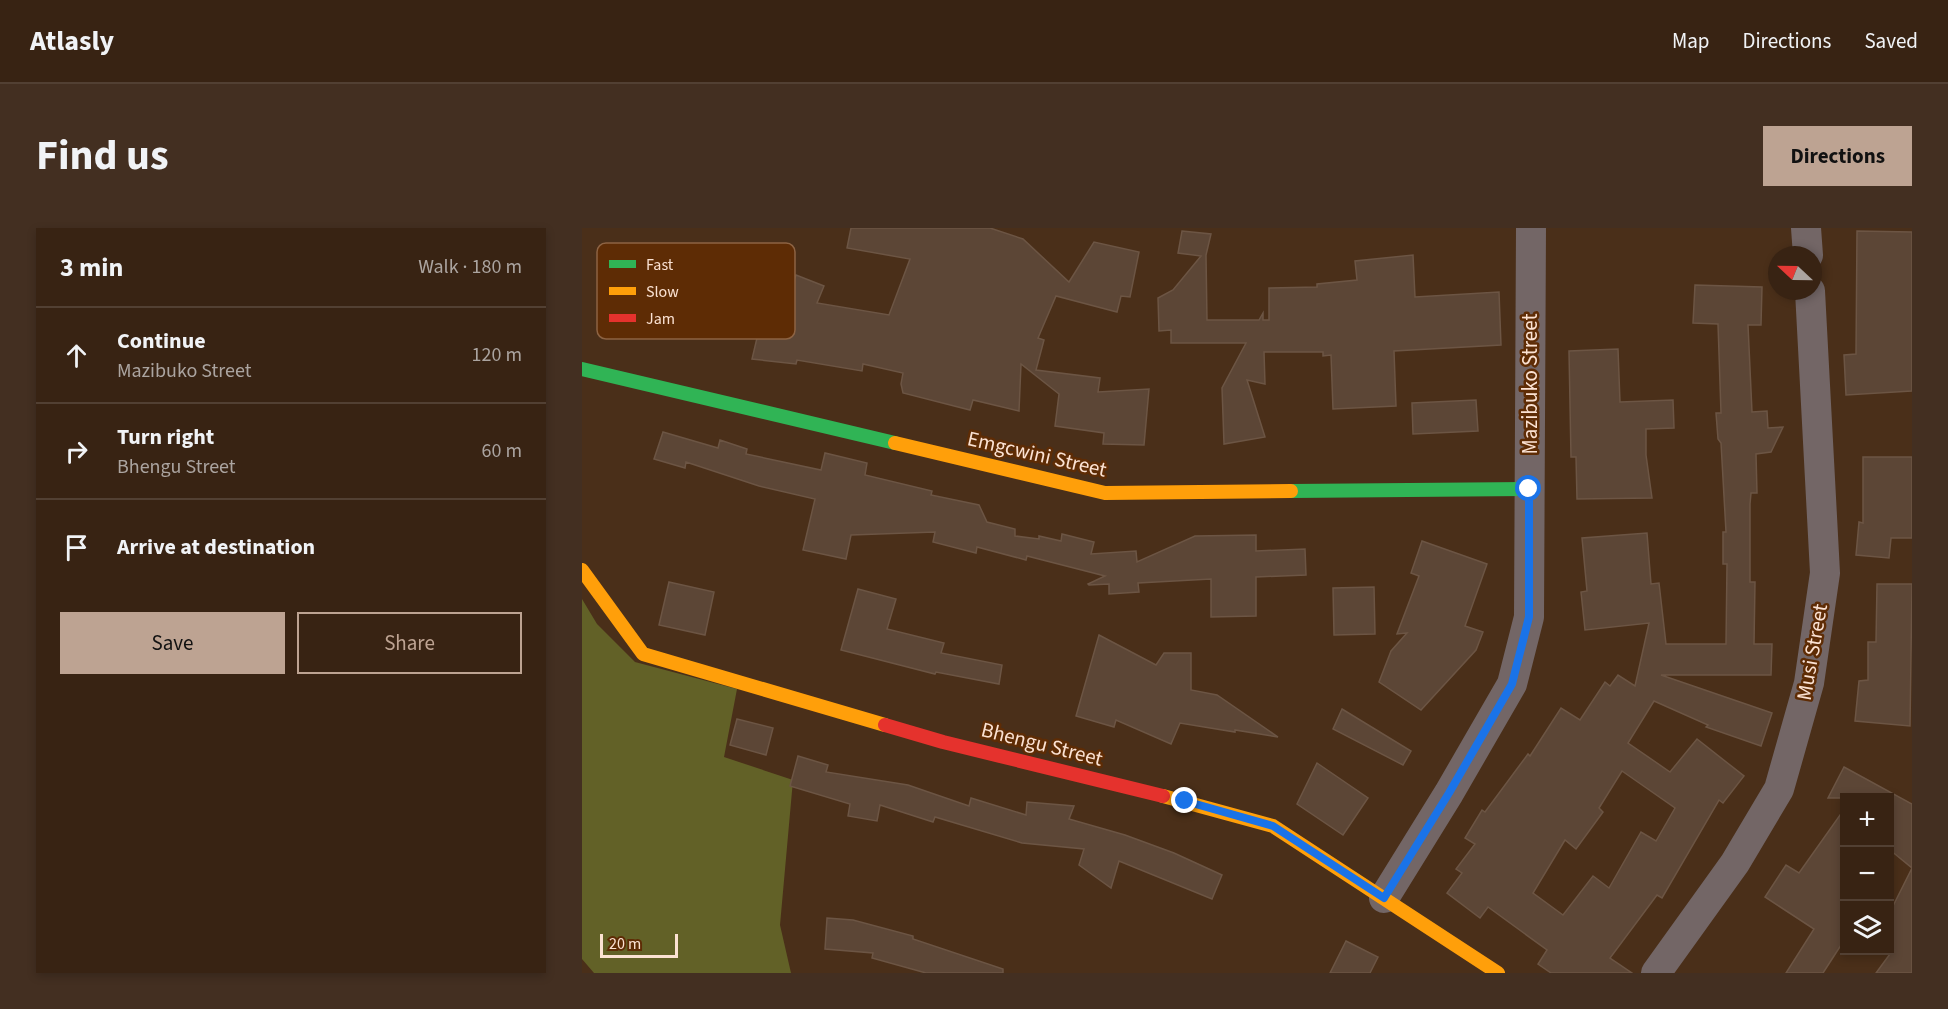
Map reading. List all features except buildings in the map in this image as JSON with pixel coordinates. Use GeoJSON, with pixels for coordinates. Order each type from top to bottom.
{"type":"FeatureCollection","features":[{"type":"Feature","properties":{"kind":"street","name":"Mazibuko Street"},"geometry":{"type":"LineString","coordinates":[[1384,898],[1449,793],[1512,684],[1529,617],[1531,228]]}},
{"type":"Feature","properties":{"kind":"street"},"geometry":{"type":"LineString","coordinates":[[1806,228],[1807,246]]}},
{"type":"Feature","properties":{"kind":"street","name":"Musi Street"},"geometry":{"type":"LineString","coordinates":[[1656,973],[1735,863],[1779,789],[1809,683],[1825,573],[1810,300]]}},
{"type":"Feature","properties":{"kind":"street","name":"Emgcwini Street"},"geometry":{"type":"LineString","coordinates":[[582,369],[1105,493],[1529,489]]}},
{"type":"Feature","properties":{"kind":"street","name":"Bhengu Street"},"geometry":{"type":"LineString","coordinates":[[582,570],[643,654],[943,742],[1185,801],[1273,826],[1498,973]]}},
{"type":"Feature","properties":{"kind":"shaded area"},"geometry":{"type":"Polygon","coordinates":[[[582,599],[597,624],[635,662],[737,689],[724,757],[793,780],[780,925],[791,973],[594,973],[582,959],[582,599]]]}},
{"type":"Feature","properties":{"kind":"traffic: fast"},"geometry":{"type":"LineString","coordinates":[[582,369],[895,443]]}},
{"type":"Feature","properties":{"kind":"traffic: fast"},"geometry":{"type":"LineString","coordinates":[[1291,491],[1529,489]]}},
{"type":"Feature","properties":{"kind":"traffic: slow"},"geometry":{"type":"LineString","coordinates":[[895,443],[1105,493],[1291,491]]}},
{"type":"Feature","properties":{"kind":"traffic: slow"},"geometry":{"type":"LineString","coordinates":[[582,570],[643,654],[885,725]]}},
{"type":"Feature","properties":{"kind":"traffic: slow"},"geometry":{"type":"LineString","coordinates":[[1163,796],[1273,826],[1498,973]]}},
{"type":"Feature","properties":{"kind":"traffic: jam"},"geometry":{"type":"LineString","coordinates":[[885,725],[943,742],[1163,796]]}},
{"type":"Feature","properties":{"kind":"route"},"geometry":{"type":"LineString","coordinates":[[1185,801],[1273,826],[1384,898],[1449,793],[1512,684],[1529,617],[1529,489]]}}]}
